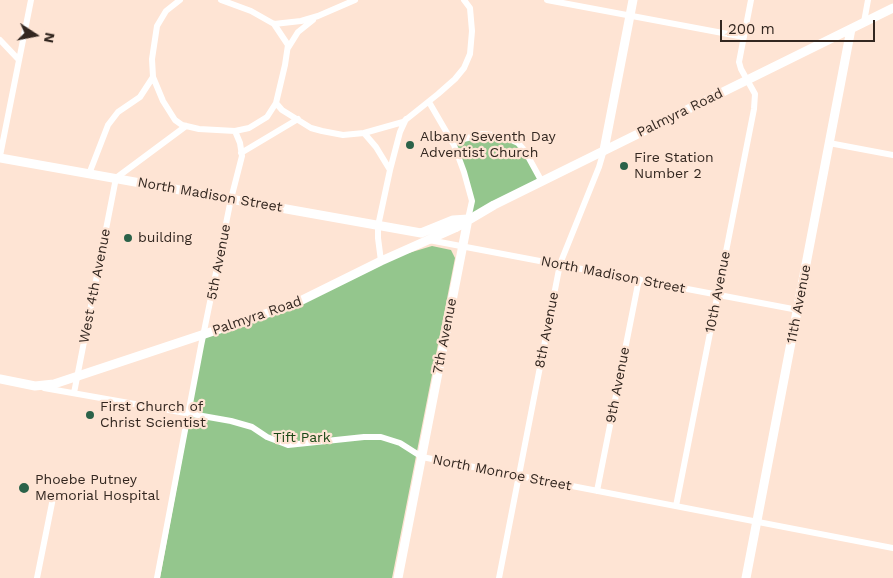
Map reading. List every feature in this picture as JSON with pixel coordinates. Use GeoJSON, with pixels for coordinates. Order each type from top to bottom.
{"type":"FeatureCollection","features":[{"type":"Feature","properties":{"kind":"main road","name":"8th Avenue"},"geometry":{"type":"LineString","coordinates":[[604,150],[634,0]]}},
{"type":"Feature","properties":{"kind":"main road","name":"Palmyra Road"},"geometry":{"type":"LineString","coordinates":[[35,386],[54,384],[292,305],[381,261],[455,228],[468,219],[604,150],[893,8]]}},
{"type":"Feature","properties":{"kind":"main road","name":"11th Avenue"},"geometry":{"type":"LineString","coordinates":[[746,578],[851,29]]}},
{"type":"Feature","properties":{"kind":"main road","name":"North Madison Street"},"geometry":{"type":"LineString","coordinates":[[0,157],[421,233]]}},
{"type":"Feature","properties":{"kind":"main road","name":"Palmyra Road"},"geometry":{"type":"LineString","coordinates":[[421,233],[453,220],[468,219]]}},
{"type":"Feature","properties":{"kind":"main road","name":"7th Avenue"},"geometry":{"type":"LineString","coordinates":[[398,578],[468,219]]}},
{"type":"Feature","properties":{"kind":"main road","name":"North Monroe Street"},"geometry":{"type":"LineString","coordinates":[[0,379],[35,386]]}},
{"type":"Feature","properties":{"kind":"street"},"geometry":{"type":"LineString","coordinates":[[0,157],[30,0]]}},
{"type":"Feature","properties":{"kind":"street"},"geometry":{"type":"LineString","coordinates":[[180,0],[166,11],[157,26],[152,59],[153,77],[158,91],[175,120],[186,126],[199,129],[235,131],[249,128],[267,116],[276,103],[288,48],[298,32],[318,16]]}},
{"type":"Feature","properties":{"kind":"street"},"geometry":{"type":"LineString","coordinates":[[221,0],[251,11],[274,24],[282,34],[288,48]]}},
{"type":"Feature","properties":{"kind":"street"},"geometry":{"type":"LineString","coordinates":[[274,24],[301,21],[318,16],[355,0]]}},
{"type":"Feature","properties":{"kind":"street"},"geometry":{"type":"LineString","coordinates":[[276,103],[282,110],[311,128],[333,134],[364,133],[396,125],[429,102],[455,79],[467,64],[472,31],[470,8],[465,0]]}},
{"type":"Feature","properties":{"kind":"street"},"geometry":{"type":"LineString","coordinates":[[547,0],[744,37]]}},
{"type":"Feature","properties":{"kind":"street"},"geometry":{"type":"LineString","coordinates":[[746,81],[740,62],[751,0]]}},
{"type":"Feature","properties":{"kind":"street"},"geometry":{"type":"LineString","coordinates":[[864,22],[868,0]]}},
{"type":"Feature","properties":{"kind":"street"},"geometry":{"type":"LineString","coordinates":[[0,40],[18,60]]}},
{"type":"Feature","properties":{"kind":"street"},"geometry":{"type":"LineString","coordinates":[[89,174],[108,125],[118,112],[140,97],[153,77]]}},
{"type":"Feature","properties":{"kind":"street","name":"10th Avenue"},"geometry":{"type":"LineString","coordinates":[[676,506],[754,109],[755,94],[746,81]]}},
{"type":"Feature","properties":{"kind":"street","name":"7th Avenue"},"geometry":{"type":"LineString","coordinates":[[429,102],[452,142],[464,172],[472,201],[468,219]]}},
{"type":"Feature","properties":{"kind":"street"},"geometry":{"type":"LineString","coordinates":[[241,153],[298,119]]}},
{"type":"Feature","properties":{"kind":"street"},"geometry":{"type":"LineString","coordinates":[[381,261],[378,226],[390,170],[400,132],[406,119]]}},
{"type":"Feature","properties":{"kind":"street"},"geometry":{"type":"LineString","coordinates":[[116,178],[186,126]]}},
{"type":"Feature","properties":{"kind":"street","name":"5th Avenue"},"geometry":{"type":"LineString","coordinates":[[157,578],[231,199],[240,167],[240,143],[235,131]]}},
{"type":"Feature","properties":{"kind":"street"},"geometry":{"type":"LineString","coordinates":[[364,133],[376,147],[390,170]]}},
{"type":"Feature","properties":{"kind":"street"},"geometry":{"type":"LineString","coordinates":[[452,142],[483,134],[503,136],[518,143],[524,150],[542,182]]}},
{"type":"Feature","properties":{"kind":"street"},"geometry":{"type":"LineString","coordinates":[[829,143],[893,155]]}},
{"type":"Feature","properties":{"kind":"street","name":"8th Avenue"},"geometry":{"type":"LineString","coordinates":[[499,578],[560,264],[604,150]]}},
{"type":"Feature","properties":{"kind":"street","name":"West 4th Avenue"},"geometry":{"type":"LineString","coordinates":[[74,393],[116,178]]}},
{"type":"Feature","properties":{"kind":"street","name":"North Madison Street"},"geometry":{"type":"LineString","coordinates":[[429,240],[798,310]]}},
{"type":"Feature","properties":{"kind":"street","name":"9th Avenue"},"geometry":{"type":"LineString","coordinates":[[597,491],[639,279]]}},
{"type":"Feature","properties":{"kind":"street","name":"North Monroe Street"},"geometry":{"type":"LineString","coordinates":[[35,386],[243,424],[252,427],[267,438],[286,445],[313,444],[364,437],[381,438],[400,443],[422,457],[893,548]]}},
{"type":"Feature","properties":{"kind":"street"},"geometry":{"type":"LineString","coordinates":[[38,578],[53,498]]}},
{"type":"Feature","properties":{"kind":"green space"},"geometry":{"type":"Polygon","coordinates":[[[497,136],[517,144],[542,182],[469,219],[472,203],[453,142],[467,138],[497,136]]]}},
{"type":"Feature","properties":{"kind":"green space","name":"Tift Park"},"geometry":{"type":"Polygon","coordinates":[[[432,246],[451,250],[455,258],[392,578],[160,578],[205,335],[293,305],[382,261],[432,246]]]}},
{"type":"Feature","properties":{"kind":"place","name":"Albany Seventh Day Adventist Church"},"geometry":{"type":"Point","coordinates":[410,145]}},
{"type":"Feature","properties":{"kind":"place","name":"Fire Station Number 2"},"geometry":{"type":"Point","coordinates":[624,166]}},
{"type":"Feature","properties":{"kind":"place","name":"building"},"geometry":{"type":"Point","coordinates":[128,238]}},
{"type":"Feature","properties":{"kind":"place","name":"First Church of Christ Scientist"},"geometry":{"type":"Point","coordinates":[90,415]}},
{"type":"Feature","properties":{"kind":"place","name":"Phoebe Putney Memorial Hospital"},"geometry":{"type":"Point","coordinates":[24,488]}}]}
